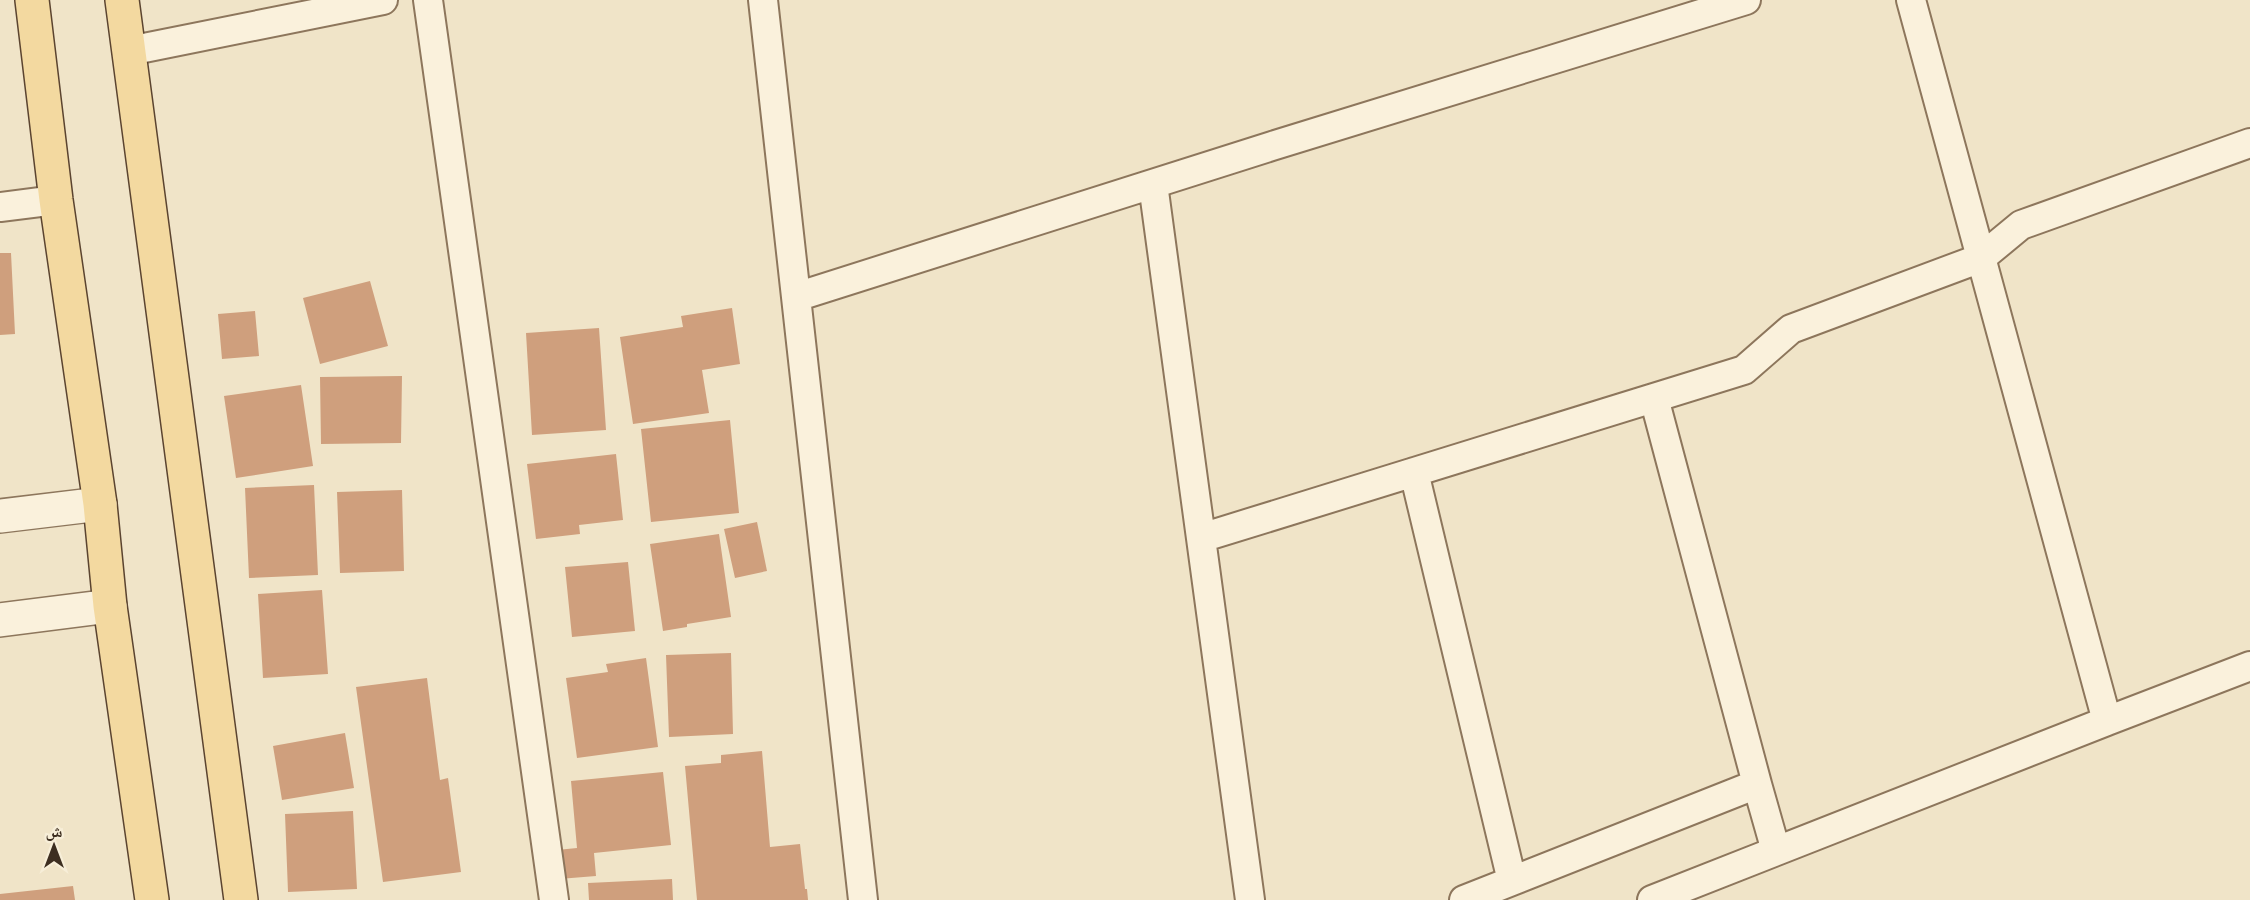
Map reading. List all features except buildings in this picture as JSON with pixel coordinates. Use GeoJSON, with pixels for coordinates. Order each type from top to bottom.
{"type":"FeatureCollection","features":[{"type":"Feature","properties":{"kind":"main road"},"geometry":{"type":"LineString","coordinates":[[32,0],[56,200],[100,504],[110,606],[152,900]]}},
{"type":"Feature","properties":{"kind":"main road"},"geometry":{"type":"LineString","coordinates":[[122,0],[241,900]]}},
{"type":"Feature","properties":{"kind":"street"},"geometry":{"type":"LineString","coordinates":[[129,51],[383,0]]}},
{"type":"Feature","properties":{"kind":"street"},"geometry":{"type":"LineString","coordinates":[[428,0],[554,900]]}},
{"type":"Feature","properties":{"kind":"street"},"geometry":{"type":"LineString","coordinates":[[763,0],[863,900]]}},
{"type":"Feature","properties":{"kind":"street"},"geometry":{"type":"LineString","coordinates":[[796,297],[1746,0]]}},
{"type":"Feature","properties":{"kind":"street"},"geometry":{"type":"LineString","coordinates":[[1911,0],[2107,721]]}},
{"type":"Feature","properties":{"kind":"street"},"geometry":{"type":"LineString","coordinates":[[1201,538],[1744,370],[1791,329],[1981,258],[2021,225],[2250,142]]}},
{"type":"Feature","properties":{"kind":"street"},"geometry":{"type":"LineString","coordinates":[[1153,184],[1250,900]]}},
{"type":"Feature","properties":{"kind":"street"},"geometry":{"type":"LineString","coordinates":[[0,207],[56,200]]}},
{"type":"Feature","properties":{"kind":"street"},"geometry":{"type":"LineString","coordinates":[[1654,398],[1776,851]]}},
{"type":"Feature","properties":{"kind":"street"},"geometry":{"type":"LineString","coordinates":[[1414,472],[1512,881]]}},
{"type":"Feature","properties":{"kind":"street"},"geometry":{"type":"LineString","coordinates":[[0,516],[100,504]]}},
{"type":"Feature","properties":{"kind":"street"},"geometry":{"type":"LineString","coordinates":[[0,620],[110,606]]}},
{"type":"Feature","properties":{"kind":"street"},"geometry":{"type":"LineString","coordinates":[[1652,900],[2250,666]]}},
{"type":"Feature","properties":{"kind":"street"},"geometry":{"type":"LineString","coordinates":[[1464,900],[1757,784]]}}]}
